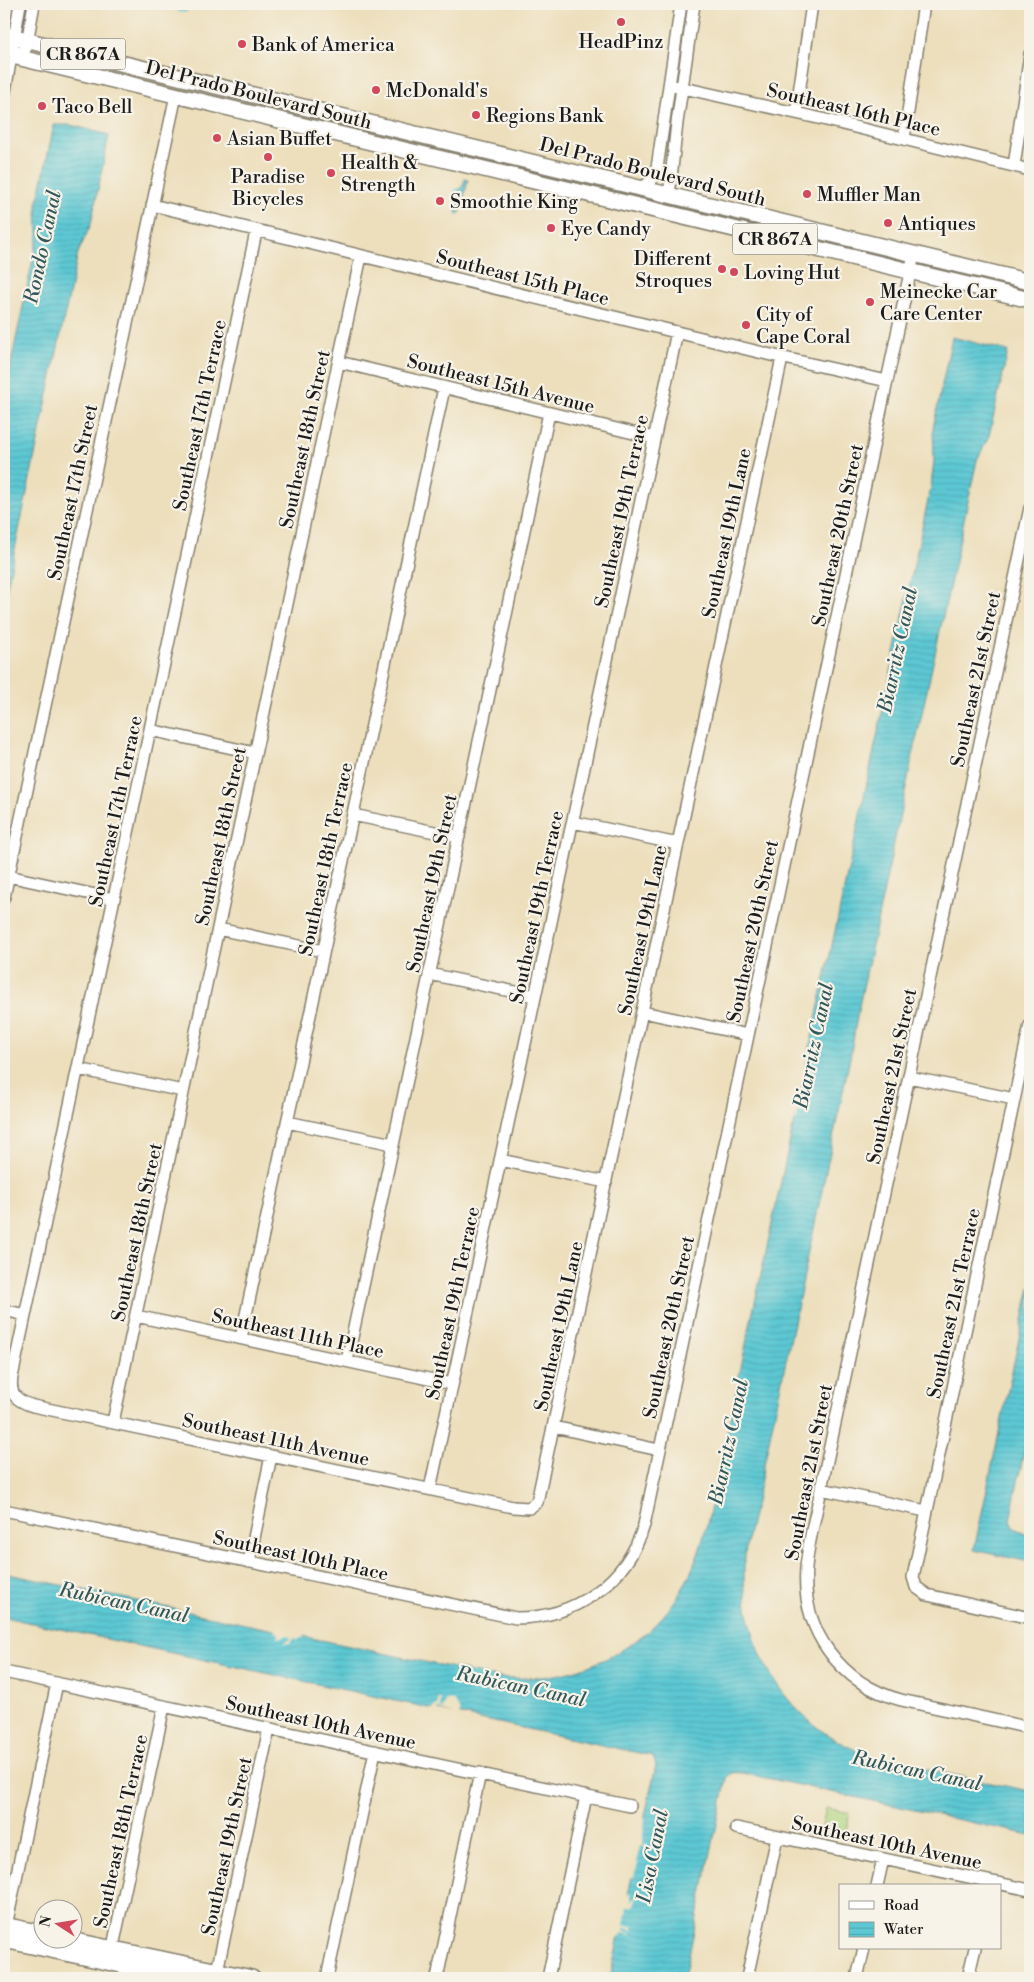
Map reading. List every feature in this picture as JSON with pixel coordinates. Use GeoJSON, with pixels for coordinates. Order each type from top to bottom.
{"type":"FeatureCollection","features":[{"type":"Feature","properties":{"kind":"main road","name":"Del Prado Boulevard South"},"geometry":{"type":"LineString","coordinates":[[16,38],[1030,282]]}},
{"type":"Feature","properties":{"kind":"main road","name":"Del Prado Boulevard South"},"geometry":{"type":"LineString","coordinates":[[8,55],[1030,300]]}},
{"type":"Feature","properties":{"kind":"main road"},"geometry":{"type":"LineString","coordinates":[[64,68],[105,70],[157,82],[169,81],[178,77]]}},
{"type":"Feature","properties":{"kind":"main road"},"geometry":{"type":"LineString","coordinates":[[176,95],[191,89],[242,100],[278,101]]}},
{"type":"Feature","properties":{"kind":"main road"},"geometry":{"type":"LineString","coordinates":[[548,184],[579,184],[648,199],[665,195]]}},
{"type":"Feature","properties":{"kind":"main road"},"geometry":{"type":"LineString","coordinates":[[5,1930],[32,1933]]}},
{"type":"Feature","properties":{"kind":"main road"},"geometry":{"type":"LineString","coordinates":[[5,1930],[111,1956],[182,1978]]}},
{"type":"Feature","properties":{"kind":"main road"},"geometry":{"type":"LineString","coordinates":[[82,1944],[111,1956]]}},
{"type":"Feature","properties":{"kind":"main road"},"geometry":{"type":"LineString","coordinates":[[161,1970],[217,1971],[252,1978]]}},
{"type":"Feature","properties":{"kind":"street"},"geometry":{"type":"LineString","coordinates":[[4,97],[8,55],[24,52],[16,38],[20,4]]}},
{"type":"Feature","properties":{"kind":"street"},"geometry":{"type":"LineString","coordinates":[[16,38],[34,4]]}},
{"type":"Feature","properties":{"kind":"street"},"geometry":{"type":"LineString","coordinates":[[637,188],[646,186],[655,175],[681,4]]}},
{"type":"Feature","properties":{"kind":"street"},"geometry":{"type":"LineString","coordinates":[[665,195],[670,187],[694,4]]}},
{"type":"Feature","properties":{"kind":"street"},"geometry":{"type":"LineString","coordinates":[[796,113],[812,4]]}},
{"type":"Feature","properties":{"kind":"street"},"geometry":{"type":"LineString","coordinates":[[904,139],[924,4]]}},
{"type":"Feature","properties":{"kind":"street"},"geometry":{"type":"LineString","coordinates":[[1014,166],[1030,54]]}},
{"type":"Feature","properties":{"kind":"street","name":"Southeast 16th Place"},"geometry":{"type":"LineString","coordinates":[[670,85],[796,113],[1030,170]]}},
{"type":"Feature","properties":{"kind":"street","name":"Southeast 17th Street"},"geometry":{"type":"LineString","coordinates":[[4,897],[176,95]]}},
{"type":"Feature","properties":{"kind":"street","name":"Southeast 15th Place"},"geometry":{"type":"LineString","coordinates":[[152,205],[256,232],[782,358],[887,381]]}},
{"type":"Feature","properties":{"kind":"street","name":"Southeast 17th Terrace"},"geometry":{"type":"LineString","coordinates":[[15,1398],[11,1391],[11,1382],[256,232]]}},
{"type":"Feature","properties":{"kind":"street","name":"Southeast 20th Street"},"geometry":{"type":"LineString","coordinates":[[590,1598],[617,1574],[639,1541],[644,1525],[914,254]]}},
{"type":"Feature","properties":{"kind":"street","name":"Southeast 18th Street"},"geometry":{"type":"LineString","coordinates":[[113,1422],[361,256]]}},
{"type":"Feature","properties":{"kind":"street","name":"Southeast 19th Terrace"},"geometry":{"type":"LineString","coordinates":[[430,1489],[677,332]]}},
{"type":"Feature","properties":{"kind":"street","name":"Southeast 19th Lane"},"geometry":{"type":"LineString","coordinates":[[532,1506],[539,1497],[782,358]]}},
{"type":"Feature","properties":{"kind":"street","name":"Southeast 15th Avenue"},"geometry":{"type":"LineString","coordinates":[[339,362],[654,438]]}},
{"type":"Feature","properties":{"kind":"street","name":"Southeast 18th Terrace"},"geometry":{"type":"LineString","coordinates":[[241,1338],[444,388]]}},
{"type":"Feature","properties":{"kind":"street","name":"Southeast 19th Street"},"geometry":{"type":"LineString","coordinates":[[347,1361],[549,413]]}},
{"type":"Feature","properties":{"kind":"street","name":"Southeast 21st Street"},"geometry":{"type":"LineString","coordinates":[[1030,508],[806,1560],[805,1581],[813,1622],[826,1648],[850,1675],[881,1694],[901,1700],[1030,1728]]}},
{"type":"Feature","properties":{"kind":"street"},"geometry":{"type":"LineString","coordinates":[[150,730],[255,753]]}},
{"type":"Feature","properties":{"kind":"street"},"geometry":{"type":"LineString","coordinates":[[353,815],[459,837]]}},
{"type":"Feature","properties":{"kind":"street"},"geometry":{"type":"LineString","coordinates":[[573,822],[678,844]]}},
{"type":"Feature","properties":{"kind":"street"},"geometry":{"type":"LineString","coordinates":[[8,876],[114,899]]}},
{"type":"Feature","properties":{"kind":"street"},"geometry":{"type":"LineString","coordinates":[[218,929],[323,951]]}},
{"type":"Feature","properties":{"kind":"street"},"geometry":{"type":"LineString","coordinates":[[429,974],[535,996]]}},
{"type":"Feature","properties":{"kind":"street"},"geometry":{"type":"LineString","coordinates":[[643,1012],[748,1035]]}},
{"type":"Feature","properties":{"kind":"street","name":"Southeast 21st Terrace"},"geometry":{"type":"LineString","coordinates":[[1030,1025],[913,1573],[916,1587],[920,1592],[1030,1618]]}},
{"type":"Feature","properties":{"kind":"street"},"geometry":{"type":"LineString","coordinates":[[78,1068],[183,1091]]}},
{"type":"Feature","properties":{"kind":"street"},"geometry":{"type":"LineString","coordinates":[[909,1076],[1014,1099]]}},
{"type":"Feature","properties":{"kind":"street"},"geometry":{"type":"LineString","coordinates":[[288,1122],[393,1144]]}},
{"type":"Feature","properties":{"kind":"street"},"geometry":{"type":"LineString","coordinates":[[500,1160],[606,1182]]}},
{"type":"Feature","properties":{"kind":"street"},"geometry":{"type":"LineString","coordinates":[[4,1310],[25,1315]]}},
{"type":"Feature","properties":{"kind":"street","name":"Southeast 11th Place"},"geometry":{"type":"LineString","coordinates":[[136,1316],[452,1384]]}},
{"type":"Feature","properties":{"kind":"street","name":"Southeast 11th Avenue"},"geometry":{"type":"LineString","coordinates":[[15,1398],[26,1404],[517,1508],[532,1506]]}},
{"type":"Feature","properties":{"kind":"street"},"geometry":{"type":"LineString","coordinates":[[554,1428],[659,1450]]}},
{"type":"Feature","properties":{"kind":"street"},"geometry":{"type":"LineString","coordinates":[[249,1562],[271,1456]]}},
{"type":"Feature","properties":{"kind":"street"},"geometry":{"type":"LineString","coordinates":[[821,1489],[926,1511]]}},
{"type":"Feature","properties":{"kind":"street","name":"Southeast 10th Place"},"geometry":{"type":"LineString","coordinates":[[4,1510],[510,1617],[525,1618],[549,1614],[590,1598]]}},
{"type":"Feature","properties":{"kind":"street","name":"Southeast 10th Avenue"},"geometry":{"type":"LineString","coordinates":[[4,1672],[630,1806]]}},
{"type":"Feature","properties":{"kind":"street"},"geometry":{"type":"LineString","coordinates":[[5,1930],[57,1683]]}},
{"type":"Feature","properties":{"kind":"street","name":"Southeast 18th Terrace"},"geometry":{"type":"LineString","coordinates":[[111,1956],[164,1706]]}},
{"type":"Feature","properties":{"kind":"street","name":"Southeast 19th Street"},"geometry":{"type":"LineString","coordinates":[[217,1971],[269,1728]]}},
{"type":"Feature","properties":{"kind":"street"},"geometry":{"type":"LineString","coordinates":[[327,1978],[375,1751]]}},
{"type":"Feature","properties":{"kind":"street"},"geometry":{"type":"LineString","coordinates":[[437,1978],[480,1773]]}},
{"type":"Feature","properties":{"kind":"street"},"geometry":{"type":"LineString","coordinates":[[548,1978],[586,1796]]}},
{"type":"Feature","properties":{"kind":"street","name":"Southeast 10th Avenue"},"geometry":{"type":"LineString","coordinates":[[736,1828],[883,1859],[988,1884]]}},
{"type":"Feature","properties":{"kind":"street"},"geometry":{"type":"LineString","coordinates":[[747,1978],[776,1837]]}},
{"type":"Feature","properties":{"kind":"street"},"geometry":{"type":"LineString","coordinates":[[877,1884],[883,1859]]}},
{"type":"Feature","properties":{"kind":"street","name":"Southeast 10th Avenue"},"geometry":{"type":"LineString","coordinates":[[1002,1886],[1030,1890]]}},
{"type":"Feature","properties":{"kind":"street"},"geometry":{"type":"LineString","coordinates":[[857,1978],[864,1950]]}},
{"type":"Feature","properties":{"kind":"street"},"geometry":{"type":"LineString","coordinates":[[968,1978],[974,1950]]}},
{"type":"Feature","properties":{"kind":"green space"},"geometry":{"type":"Polygon","coordinates":[[[826,1808],[850,1813],[846,1831],[822,1826],[826,1808]]]}},
{"type":"Feature","properties":{"kind":"water","name":"Rondo Canal"},"geometry":{"type":"Polygon","coordinates":[[[54,125],[71,125],[109,135],[91,224],[78,253],[4,601],[4,395],[38,236],[37,205],[54,125]]]}},
{"type":"Feature","properties":{"kind":"water"},"geometry":{"type":"Polygon","coordinates":[[[465,179],[468,180],[460,213],[457,214],[455,209],[460,188],[463,186],[465,179]]]}},
{"type":"Feature","properties":{"kind":"water"},"geometry":{"type":"Polygon","coordinates":[[[952,337],[1008,351],[989,436],[977,460],[897,829],[748,1538],[744,1570],[746,1601],[752,1630],[762,1657],[776,1683],[794,1706],[815,1726],[840,1742],[868,1755],[897,1763],[1030,1791],[1030,1835],[743,1773],[732,1773],[728,1776],[726,1782],[684,1978],[610,1978],[656,1765],[653,1756],[4,1617],[4,1573],[491,1676],[520,1678],[549,1676],[578,1670],[606,1659],[631,1644],[654,1626],[673,1604],[693,1567],[702,1543],[711,1508],[931,486],[934,460],[933,428],[952,337]]]}},
{"type":"Feature","properties":{"kind":"water"},"geometry":{"type":"Polygon","coordinates":[[[1030,1287],[1030,1423],[1010,1520],[1014,1528],[1030,1535],[1030,1562],[974,1550],[1030,1287]]]}},
{"type":"Feature","properties":{"kind":"pier"},"geometry":{"type":"Polygon","coordinates":[[[806,1068],[815,1070],[812,1085],[810,1074],[806,1075],[807,1084],[804,1085],[801,1097],[808,1099],[806,1110],[805,1102],[802,1100],[796,1121],[793,1114],[794,1107],[797,1108],[803,1082],[800,1081],[806,1068]]]}},
{"type":"Feature","properties":{"kind":"pier"},"geometry":{"type":"Polygon","coordinates":[[[276,1628],[304,1634],[303,1638],[300,1638],[293,1646],[297,1641],[296,1637],[290,1643],[284,1643],[291,1639],[289,1635],[278,1638],[279,1633],[275,1632],[276,1628]]]}},
{"type":"Feature","properties":{"kind":"pier"},"geometry":{"type":"Polygon","coordinates":[[[439,1698],[441,1699],[440,1708],[443,1709],[446,1700],[454,1701],[460,1712],[459,1716],[438,1709],[437,1711],[432,1710],[434,1707],[437,1707],[439,1698]]]}},
{"type":"Feature","properties":{"kind":"pier"},"geometry":{"type":"Polygon","coordinates":[[[643,1817],[645,1818],[643,1845],[646,1844],[648,1837],[646,1847],[640,1846],[636,1862],[638,1863],[633,1878],[631,1877],[643,1817]]]}},
{"type":"Feature","properties":{"kind":"pier"},"geometry":{"type":"Polygon","coordinates":[[[630,1893],[631,1902],[637,1895],[634,1906],[627,1906],[624,1926],[633,1926],[633,1930],[625,1928],[623,1930],[632,1934],[621,1933],[620,1937],[617,1937],[627,1895],[630,1893]]]}},
{"type":"Feature","properties":{"kind":"waterway"},"geometry":{"type":"LineString","coordinates":[[179,11],[186,11]]}},
{"type":"Feature","properties":{"kind":"place","name":"HeadPinz"},"geometry":{"type":"Point","coordinates":[621,22]}},
{"type":"Feature","properties":{"kind":"place","name":"Bank of America"},"geometry":{"type":"Point","coordinates":[242,44]}},
{"type":"Feature","properties":{"kind":"place","name":"McDonald's"},"geometry":{"type":"Point","coordinates":[376,90]}},
{"type":"Feature","properties":{"kind":"place","name":"Taco Bell"},"geometry":{"type":"Point","coordinates":[42,106]}},
{"type":"Feature","properties":{"kind":"place","name":"Regions Bank"},"geometry":{"type":"Point","coordinates":[476,115]}},
{"type":"Feature","properties":{"kind":"place","name":"Asian Buffet"},"geometry":{"type":"Point","coordinates":[217,138]}},
{"type":"Feature","properties":{"kind":"place","name":"Paradise Bicycles"},"geometry":{"type":"Point","coordinates":[268,157]}},
{"type":"Feature","properties":{"kind":"place","name":"Health & Strength"},"geometry":{"type":"Point","coordinates":[331,173]}},
{"type":"Feature","properties":{"kind":"place","name":"Muffler Man"},"geometry":{"type":"Point","coordinates":[807,194]}},
{"type":"Feature","properties":{"kind":"place","name":"Smoothie King"},"geometry":{"type":"Point","coordinates":[440,201]}},
{"type":"Feature","properties":{"kind":"place","name":"Antiques"},"geometry":{"type":"Point","coordinates":[888,223]}},
{"type":"Feature","properties":{"kind":"place","name":"Eye Candy"},"geometry":{"type":"Point","coordinates":[551,228]}},
{"type":"Feature","properties":{"kind":"place","name":"Different Stroques"},"geometry":{"type":"Point","coordinates":[722,269]}},
{"type":"Feature","properties":{"kind":"place","name":"Loving Hut"},"geometry":{"type":"Point","coordinates":[734,272]}},
{"type":"Feature","properties":{"kind":"place","name":"Meinecke Car Care Center"},"geometry":{"type":"Point","coordinates":[870,302]}},
{"type":"Feature","properties":{"kind":"place","name":"City of Cape Coral"},"geometry":{"type":"Point","coordinates":[746,325]}},
{"type":"Feature","properties":{"kind":"water label","name":"Biarritz Canal"},"geometry":{"type":"Point","coordinates":[897,650]}},
{"type":"Feature","properties":{"kind":"water label","name":"Biarritz Canal"},"geometry":{"type":"Point","coordinates":[813,1046]}},
{"type":"Feature","properties":{"kind":"water label","name":"Biarritz Canal"},"geometry":{"type":"Point","coordinates":[728,1442]}},
{"type":"Feature","properties":{"kind":"water label","name":"Rubican Canal"},"geometry":{"type":"Point","coordinates":[124,1602]}},
{"type":"Feature","properties":{"kind":"water label","name":"Rubican Canal"},"geometry":{"type":"Point","coordinates":[521,1686]}},
{"type":"Feature","properties":{"kind":"water label","name":"Rubican Canal"},"geometry":{"type":"Point","coordinates":[917,1770]}},
{"type":"Feature","properties":{"kind":"water label","name":"Lisa Canal"},"geometry":{"type":"Point","coordinates":[652,1856]}}]}
